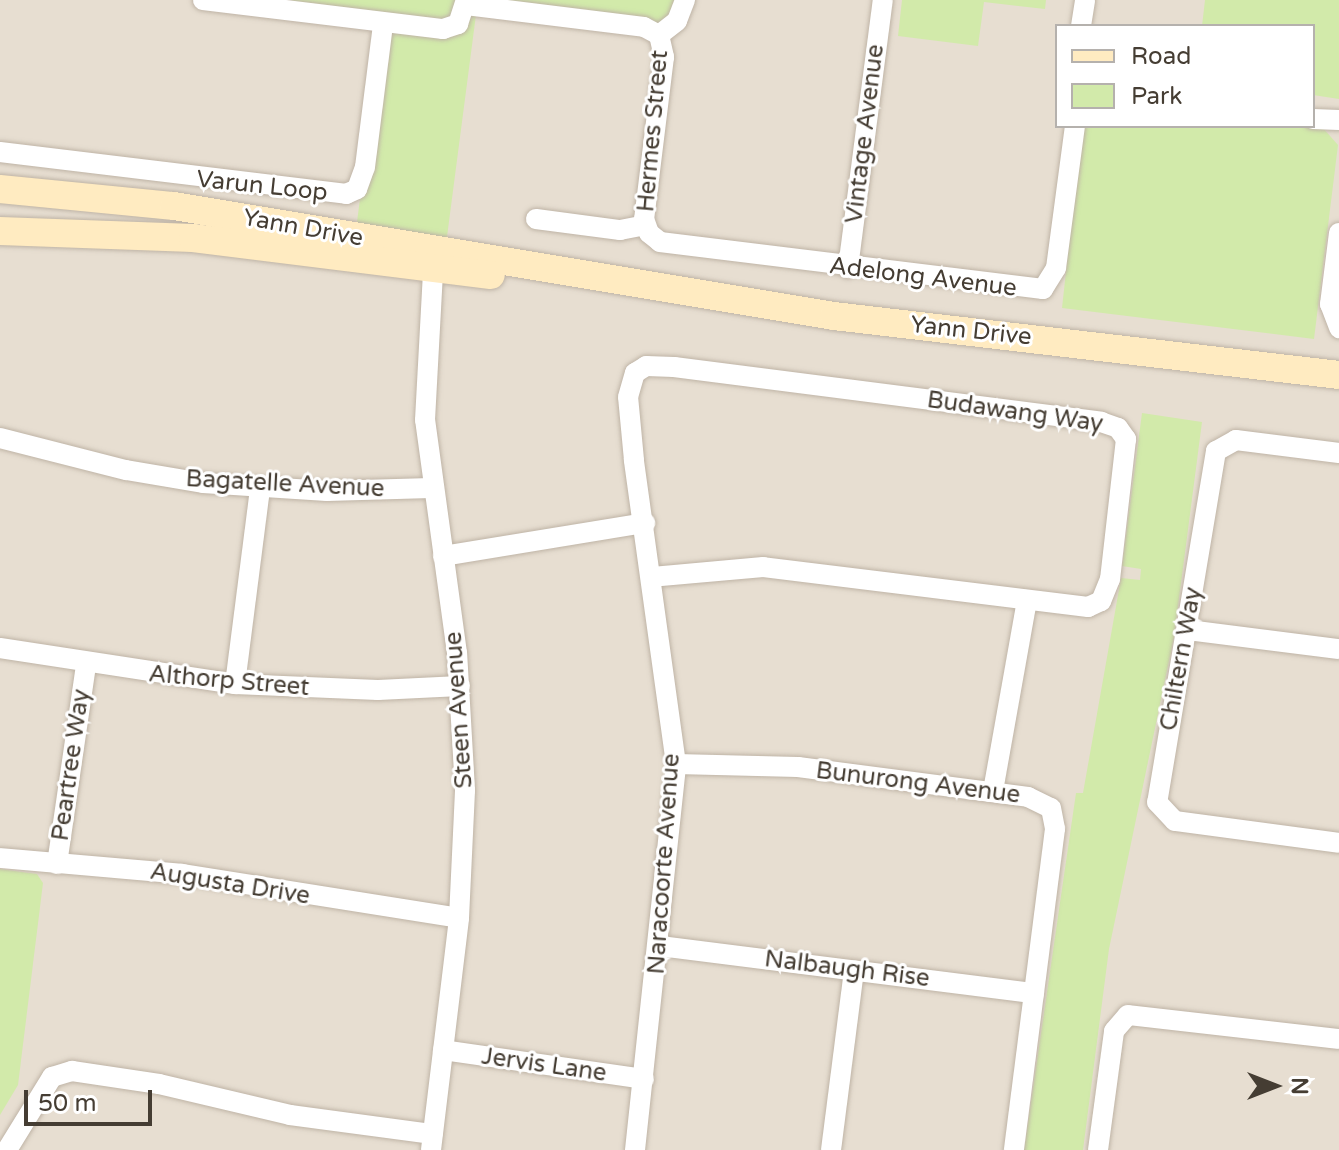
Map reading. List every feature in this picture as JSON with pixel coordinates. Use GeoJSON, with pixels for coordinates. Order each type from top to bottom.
{"type":"FeatureCollection","features":[{"type":"Feature","properties":{"kind":"street"},"geometry":{"type":"LineString","coordinates":[[203,0],[291,6],[383,24],[443,29],[463,10],[644,27],[659,35]]}},
{"type":"Feature","properties":{"kind":"street","name":"Hermes Street"},"geometry":{"type":"LineString","coordinates":[[645,225],[664,57],[659,35],[677,21],[685,0]]}},
{"type":"Feature","properties":{"kind":"street","name":"Vintage Avenue"},"geometry":{"type":"LineString","coordinates":[[848,268],[883,0]]}},
{"type":"Feature","properties":{"kind":"street"},"geometry":{"type":"LineString","coordinates":[[1081,24],[1085,0]]}},
{"type":"Feature","properties":{"kind":"street","name":"Varun Loop"},"geometry":{"type":"LineString","coordinates":[[0,152],[346,194],[357,189],[365,167],[383,24]]}},
{"type":"Feature","properties":{"kind":"street"},"geometry":{"type":"LineString","coordinates":[[1315,119],[1339,120]]}},
{"type":"Feature","properties":{"kind":"street","name":"Adelong Avenue"},"geometry":{"type":"LineString","coordinates":[[645,225],[660,242],[848,268],[1043,289],[1056,268],[1075,128]]}},
{"type":"Feature","properties":{"kind":"street","name":"Yann Drive"},"geometry":{"type":"LineString","coordinates":[[0,189],[174,206],[834,316],[1339,375]]}},
{"type":"Feature","properties":{"kind":"street"},"geometry":{"type":"LineString","coordinates":[[536,219],[620,230],[645,225]]}},
{"type":"Feature","properties":{"kind":"street","name":"Yann Drive"},"geometry":{"type":"LineString","coordinates":[[0,231],[193,238],[433,271],[604,279]]}},
{"type":"Feature","properties":{"kind":"street"},"geometry":{"type":"LineString","coordinates":[[1339,233],[1330,304],[1339,328]]}},
{"type":"Feature","properties":{"kind":"street","name":"Steen Avenue"},"geometry":{"type":"LineString","coordinates":[[432,1142],[459,918],[465,805],[460,686],[431,488],[425,420],[433,271]]}},
{"type":"Feature","properties":{"kind":"street","name":"Budawang Way"},"geometry":{"type":"LineString","coordinates":[[646,366],[1110,424],[1123,434],[1126,447],[1107,592],[1088,607],[763,567],[652,577],[645,523],[628,397],[630,380],[646,366]]}},
{"type":"Feature","properties":{"kind":"street","name":"Bagatelle Avenue"},"geometry":{"type":"LineString","coordinates":[[0,438],[140,473],[260,488],[431,488]]}},
{"type":"Feature","properties":{"kind":"street","name":"Chiltern Way"},"geometry":{"type":"LineString","coordinates":[[1339,453],[1236,440],[1216,451],[1188,630],[1158,789],[1161,811],[1175,821],[1339,843]]}},
{"type":"Feature","properties":{"kind":"street"},"geometry":{"type":"LineString","coordinates":[[235,684],[260,488]]}},
{"type":"Feature","properties":{"kind":"street"},"geometry":{"type":"LineString","coordinates":[[443,556],[645,523]]}},
{"type":"Feature","properties":{"kind":"street","name":"Naracoorte Avenue"},"geometry":{"type":"LineString","coordinates":[[635,1150],[660,946],[669,795],[676,764],[652,577]]}},
{"type":"Feature","properties":{"kind":"street"},"geometry":{"type":"LineString","coordinates":[[993,791],[1027,600]]}},
{"type":"Feature","properties":{"kind":"street"},"geometry":{"type":"LineString","coordinates":[[1188,630],[1339,649]]}},
{"type":"Feature","properties":{"kind":"street","name":"Althorp Street"},"geometry":{"type":"LineString","coordinates":[[0,648],[86,665],[235,684],[364,690],[460,686]]}},
{"type":"Feature","properties":{"kind":"street","name":"Peartree Way"},"geometry":{"type":"LineString","coordinates":[[57,864],[86,665]]}},
{"type":"Feature","properties":{"kind":"street","name":"Bunurong Avenue"},"geometry":{"type":"LineString","coordinates":[[676,764],[783,766],[993,791],[1043,800],[1055,818],[1014,1150]]}},
{"type":"Feature","properties":{"kind":"street","name":"Augusta Drive"},"geometry":{"type":"LineString","coordinates":[[0,858],[182,874],[459,918]]}},
{"type":"Feature","properties":{"kind":"street","name":"Nalbaugh Rise"},"geometry":{"type":"LineString","coordinates":[[660,946],[1034,993]]}},
{"type":"Feature","properties":{"kind":"street"},"geometry":{"type":"LineString","coordinates":[[831,1150],[854,970]]}},
{"type":"Feature","properties":{"kind":"street"},"geometry":{"type":"LineString","coordinates":[[1098,1150],[1114,1031],[1128,1015],[1339,1039]]}},
{"type":"Feature","properties":{"kind":"street","name":"Jervis Lane"},"geometry":{"type":"LineString","coordinates":[[443,1050],[644,1079]]}},
{"type":"Feature","properties":{"kind":"street"},"geometry":{"type":"LineString","coordinates":[[0,1145],[7,1150],[52,1077],[72,1071],[159,1084],[316,1120],[432,1142]]}},
{"type":"Feature","properties":{"kind":"shaded area"},"geometry":{"type":"Polygon","coordinates":[[[0,0],[1339,0],[1339,1150],[0,1150],[0,0]]]}},
{"type":"Feature","properties":{"kind":"green space"},"geometry":{"type":"Polygon","coordinates":[[[292,0],[685,0],[659,35],[477,7],[445,252],[355,237],[383,24],[290,11],[292,0]]]}},
{"type":"Feature","properties":{"kind":"green space"},"geometry":{"type":"Polygon","coordinates":[[[902,0],[1046,0],[1045,9],[984,2],[978,46],[898,36],[902,0]]]}},
{"type":"Feature","properties":{"kind":"green space"},"geometry":{"type":"Polygon","coordinates":[[[1205,0],[1339,0],[1339,99],[1315,95],[1315,24],[1202,24],[1205,0]]]}},
{"type":"Feature","properties":{"kind":"green space"},"geometry":{"type":"Polygon","coordinates":[[[1082,128],[1323,128],[1338,145],[1314,339],[1062,308],[1082,128]]]}},
{"type":"Feature","properties":{"kind":"green space"},"geometry":{"type":"Polygon","coordinates":[[[1142,413],[1202,422],[1174,637],[1109,949],[1083,1150],[1024,1150],[1076,793],[1083,793],[1121,578],[1140,580],[1141,569],[1122,566],[1142,413]]]}},
{"type":"Feature","properties":{"kind":"green space"},"geometry":{"type":"Polygon","coordinates":[[[0,869],[37,874],[43,883],[18,1085],[0,1115],[0,869]]]}}]}
